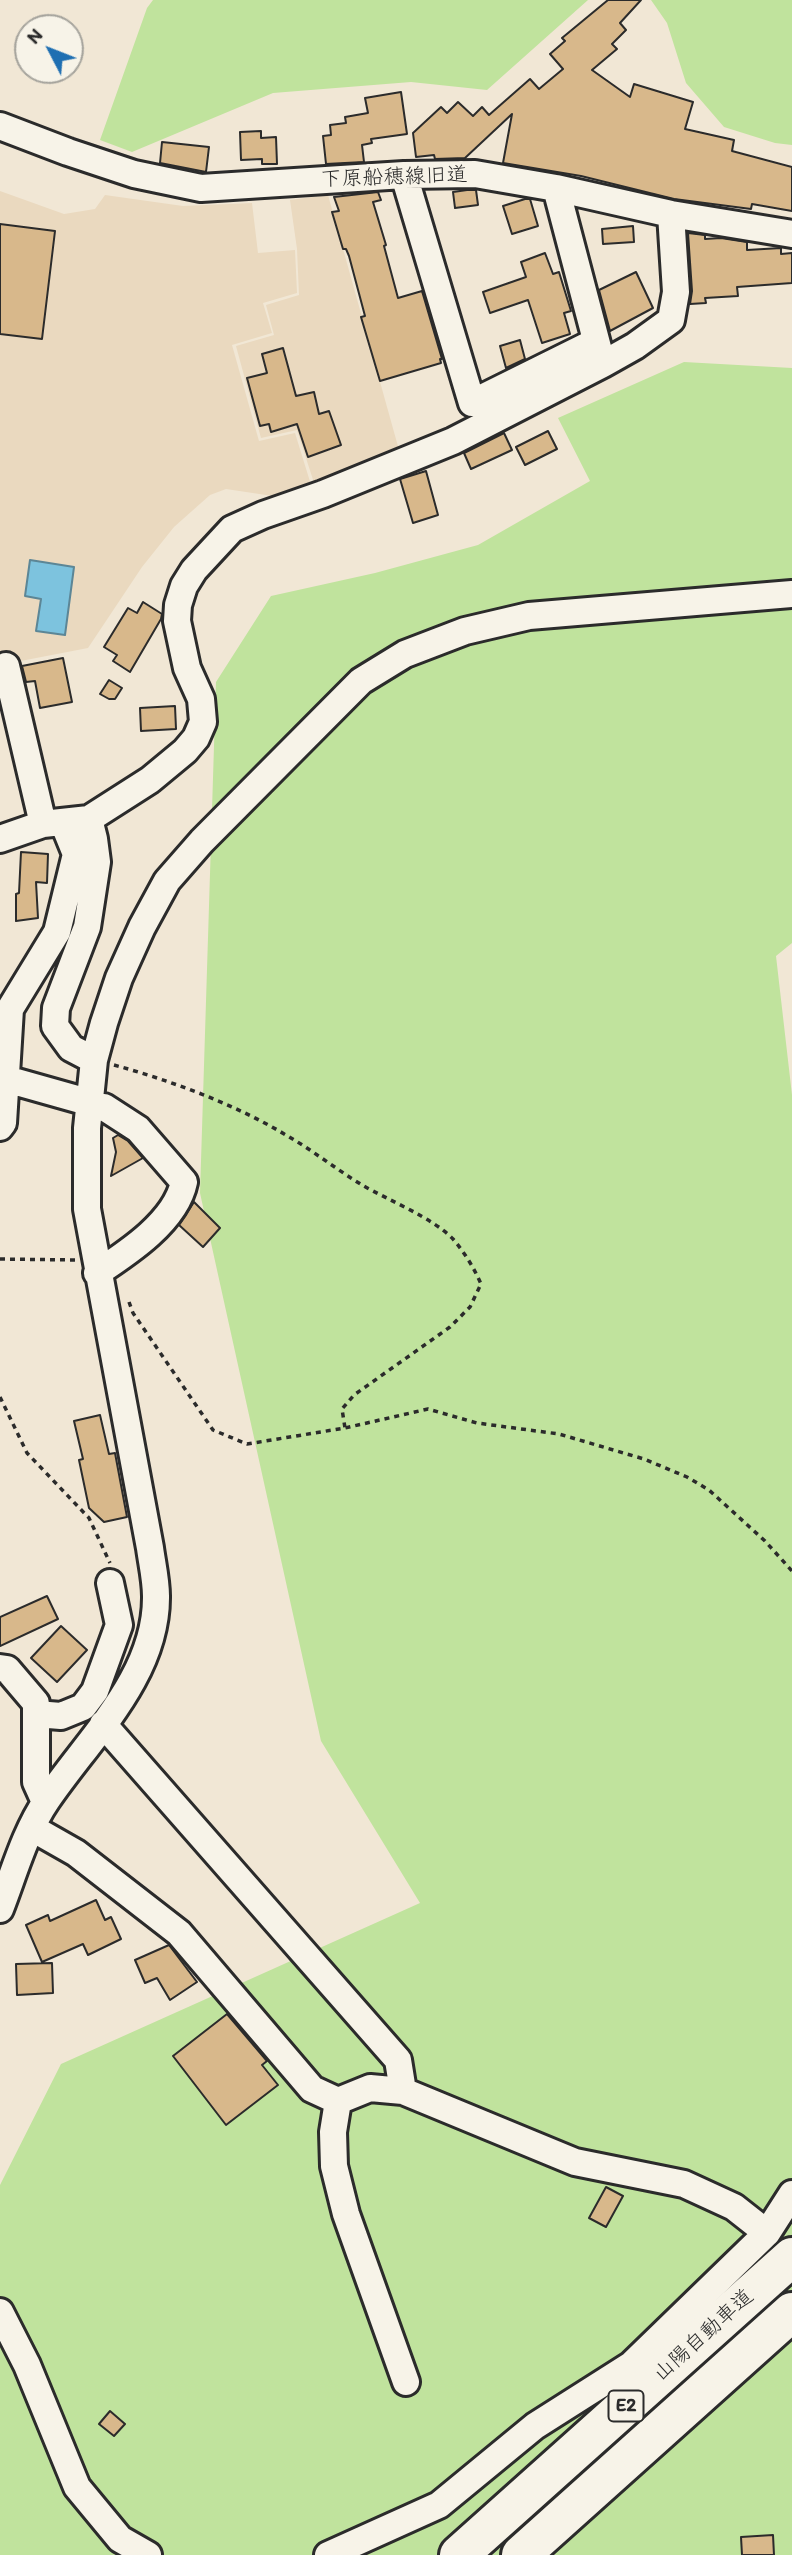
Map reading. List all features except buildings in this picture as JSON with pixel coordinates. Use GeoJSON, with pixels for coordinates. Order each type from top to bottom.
{"type":"FeatureCollection","features":[{"type":"Feature","properties":{"kind":"highway","name":"山陽自動車道"},"geometry":{"type":"LineString","coordinates":[[459,2555],[780,2245]]}},
{"type":"Feature","properties":{"kind":"highway","name":"山陽自動車道"},"geometry":{"type":"LineString","coordinates":[[521,2555],[792,2312]]}},
{"type":"Feature","properties":{"kind":"street","name":"下原船穂線旧道"},"geometry":{"type":"LineString","coordinates":[[0,126],[134,174],[201,188],[404,174],[475,174],[556,188],[671,214],[792,234]]}},
{"type":"Feature","properties":{"kind":"street"},"geometry":{"type":"LineString","coordinates":[[404,174],[472,403],[599,353],[635,346],[671,320],[677,292],[671,214]]}},
{"type":"Feature","properties":{"kind":"street"},"geometry":{"type":"LineString","coordinates":[[556,188],[599,353]]}},
{"type":"Feature","properties":{"kind":"street"},"geometry":{"type":"LineString","coordinates":[[0,838],[65,822],[150,780],[185,751],[195,738],[203,722],[201,699],[187,668],[177,621],[178,605],[184,586],[194,570],[232,529],[262,514],[323,494],[453,441],[599,353]]}},
{"type":"Feature","properties":{"kind":"street"},"geometry":{"type":"LineString","coordinates":[[0,1909],[45,1802],[103,1724],[132,1680],[147,1651],[156,1597],[150,1548],[87,1209],[87,1128],[94,1060],[104,1023],[142,927],[167,881],[202,841],[361,681],[405,654],[465,631],[529,616],[792,594]]}},
{"type":"Feature","properties":{"kind":"street"},"geometry":{"type":"LineString","coordinates":[[0,1127],[3,1123],[10,1009],[57,932],[76,854],[65,822],[11,737],[6,666]]}},
{"type":"Feature","properties":{"kind":"street"},"geometry":{"type":"LineString","coordinates":[[65,822],[94,839],[97,862],[87,927],[56,1008],[55,1026],[71,1048],[94,1060]]}},
{"type":"Feature","properties":{"kind":"street"},"geometry":{"type":"LineString","coordinates":[[6,1079],[77,1099]]}},
{"type":"Feature","properties":{"kind":"street"},"geometry":{"type":"LineString","coordinates":[[96,1266],[127,1253],[154,1230],[182,1194],[184,1182],[138,1129],[104,1107]]}},
{"type":"Feature","properties":{"kind":"street"},"geometry":{"type":"LineString","coordinates":[[36,1714],[61,1716],[83,1707],[95,1691],[119,1625],[110,1583]]}},
{"type":"Feature","properties":{"kind":"street"},"geometry":{"type":"LineString","coordinates":[[0,1668],[7,1669],[36,1703],[36,1782],[45,1802]]}},
{"type":"Feature","properties":{"kind":"street"},"geometry":{"type":"LineString","coordinates":[[103,1724],[398,2060],[402,2091]]}},
{"type":"Feature","properties":{"kind":"street"},"geometry":{"type":"LineString","coordinates":[[32,1828],[76,1853],[179,1933],[312,2089],[338,2101],[370,2088],[402,2091],[575,2162],[684,2184],[734,2207],[780,2245]]}},
{"type":"Feature","properties":{"kind":"street"},"geometry":{"type":"LineString","coordinates":[[338,2101],[333,2132],[334,2166],[346,2214],[407,2382]]}},
{"type":"Feature","properties":{"kind":"street"},"geometry":{"type":"LineString","coordinates":[[328,2555],[439,2505],[535,2426],[631,2365],[780,2245],[792,2194]]}},
{"type":"Feature","properties":{"kind":"street"},"geometry":{"type":"LineString","coordinates":[[0,2312],[27,2365],[78,2487],[120,2539],[148,2555]]}},
{"type":"Feature","properties":{"kind":"path"},"geometry":{"type":"LineString","coordinates":[[94,1060],[141,1073],[214,1101],[286,1134],[362,1185],[452,1238],[473,1266],[481,1284],[470,1307],[450,1327],[354,1395],[342,1409],[345,1428]]}},
{"type":"Feature","properties":{"kind":"path"},"geometry":{"type":"LineString","coordinates":[[0,1259],[96,1266],[122,1285],[133,1313],[213,1430],[247,1444],[345,1428],[428,1409],[477,1423],[559,1434],[644,1459],[687,1477],[709,1490],[765,1541],[792,1571]]}},
{"type":"Feature","properties":{"kind":"path"},"geometry":{"type":"LineString","coordinates":[[0,1397],[27,1452],[89,1518],[110,1559],[110,1583]]}},
{"type":"Feature","properties":{"kind":"shaded area"},"geometry":{"type":"Polygon","coordinates":[[[0,191],[64,214],[95,209],[105,195],[183,206],[252,203],[258,253],[295,250],[297,293],[263,303],[272,333],[232,345],[259,441],[295,433],[312,488],[286,498],[226,489],[210,495],[174,527],[142,567],[88,648],[0,665],[0,191]]]}},
{"type":"Feature","properties":{"kind":"shaded area"},"geometry":{"type":"Polygon","coordinates":[[[328,195],[399,450],[315,486],[297,430],[261,438],[236,346],[274,335],[266,305],[299,295],[297,249],[290,200],[328,195]]]}},
{"type":"Feature","properties":{"kind":"green space"},"geometry":{"type":"Polygon","coordinates":[[[153,0],[588,0],[487,90],[411,82],[273,93],[132,152],[100,140],[147,8],[153,0]]]}},
{"type":"Feature","properties":{"kind":"green space"},"geometry":{"type":"Polygon","coordinates":[[[651,0],[792,0],[792,145],[775,143],[724,127],[686,83],[667,23],[651,0]]]}},
{"type":"Feature","properties":{"kind":"green space"},"geometry":{"type":"Polygon","coordinates":[[[684,362],[792,368],[792,943],[776,956],[792,1095],[792,2555],[0,2555],[0,2185],[61,2064],[420,1903],[321,1741],[200,1193],[216,682],[271,596],[375,573],[478,545],[590,481],[558,418],[684,362]]]}},
{"type":"Feature","properties":{"kind":"water"},"geometry":{"type":"Polygon","coordinates":[[[30,560],[74,567],[65,635],[36,631],[41,599],[25,596],[30,560]]]}}]}
